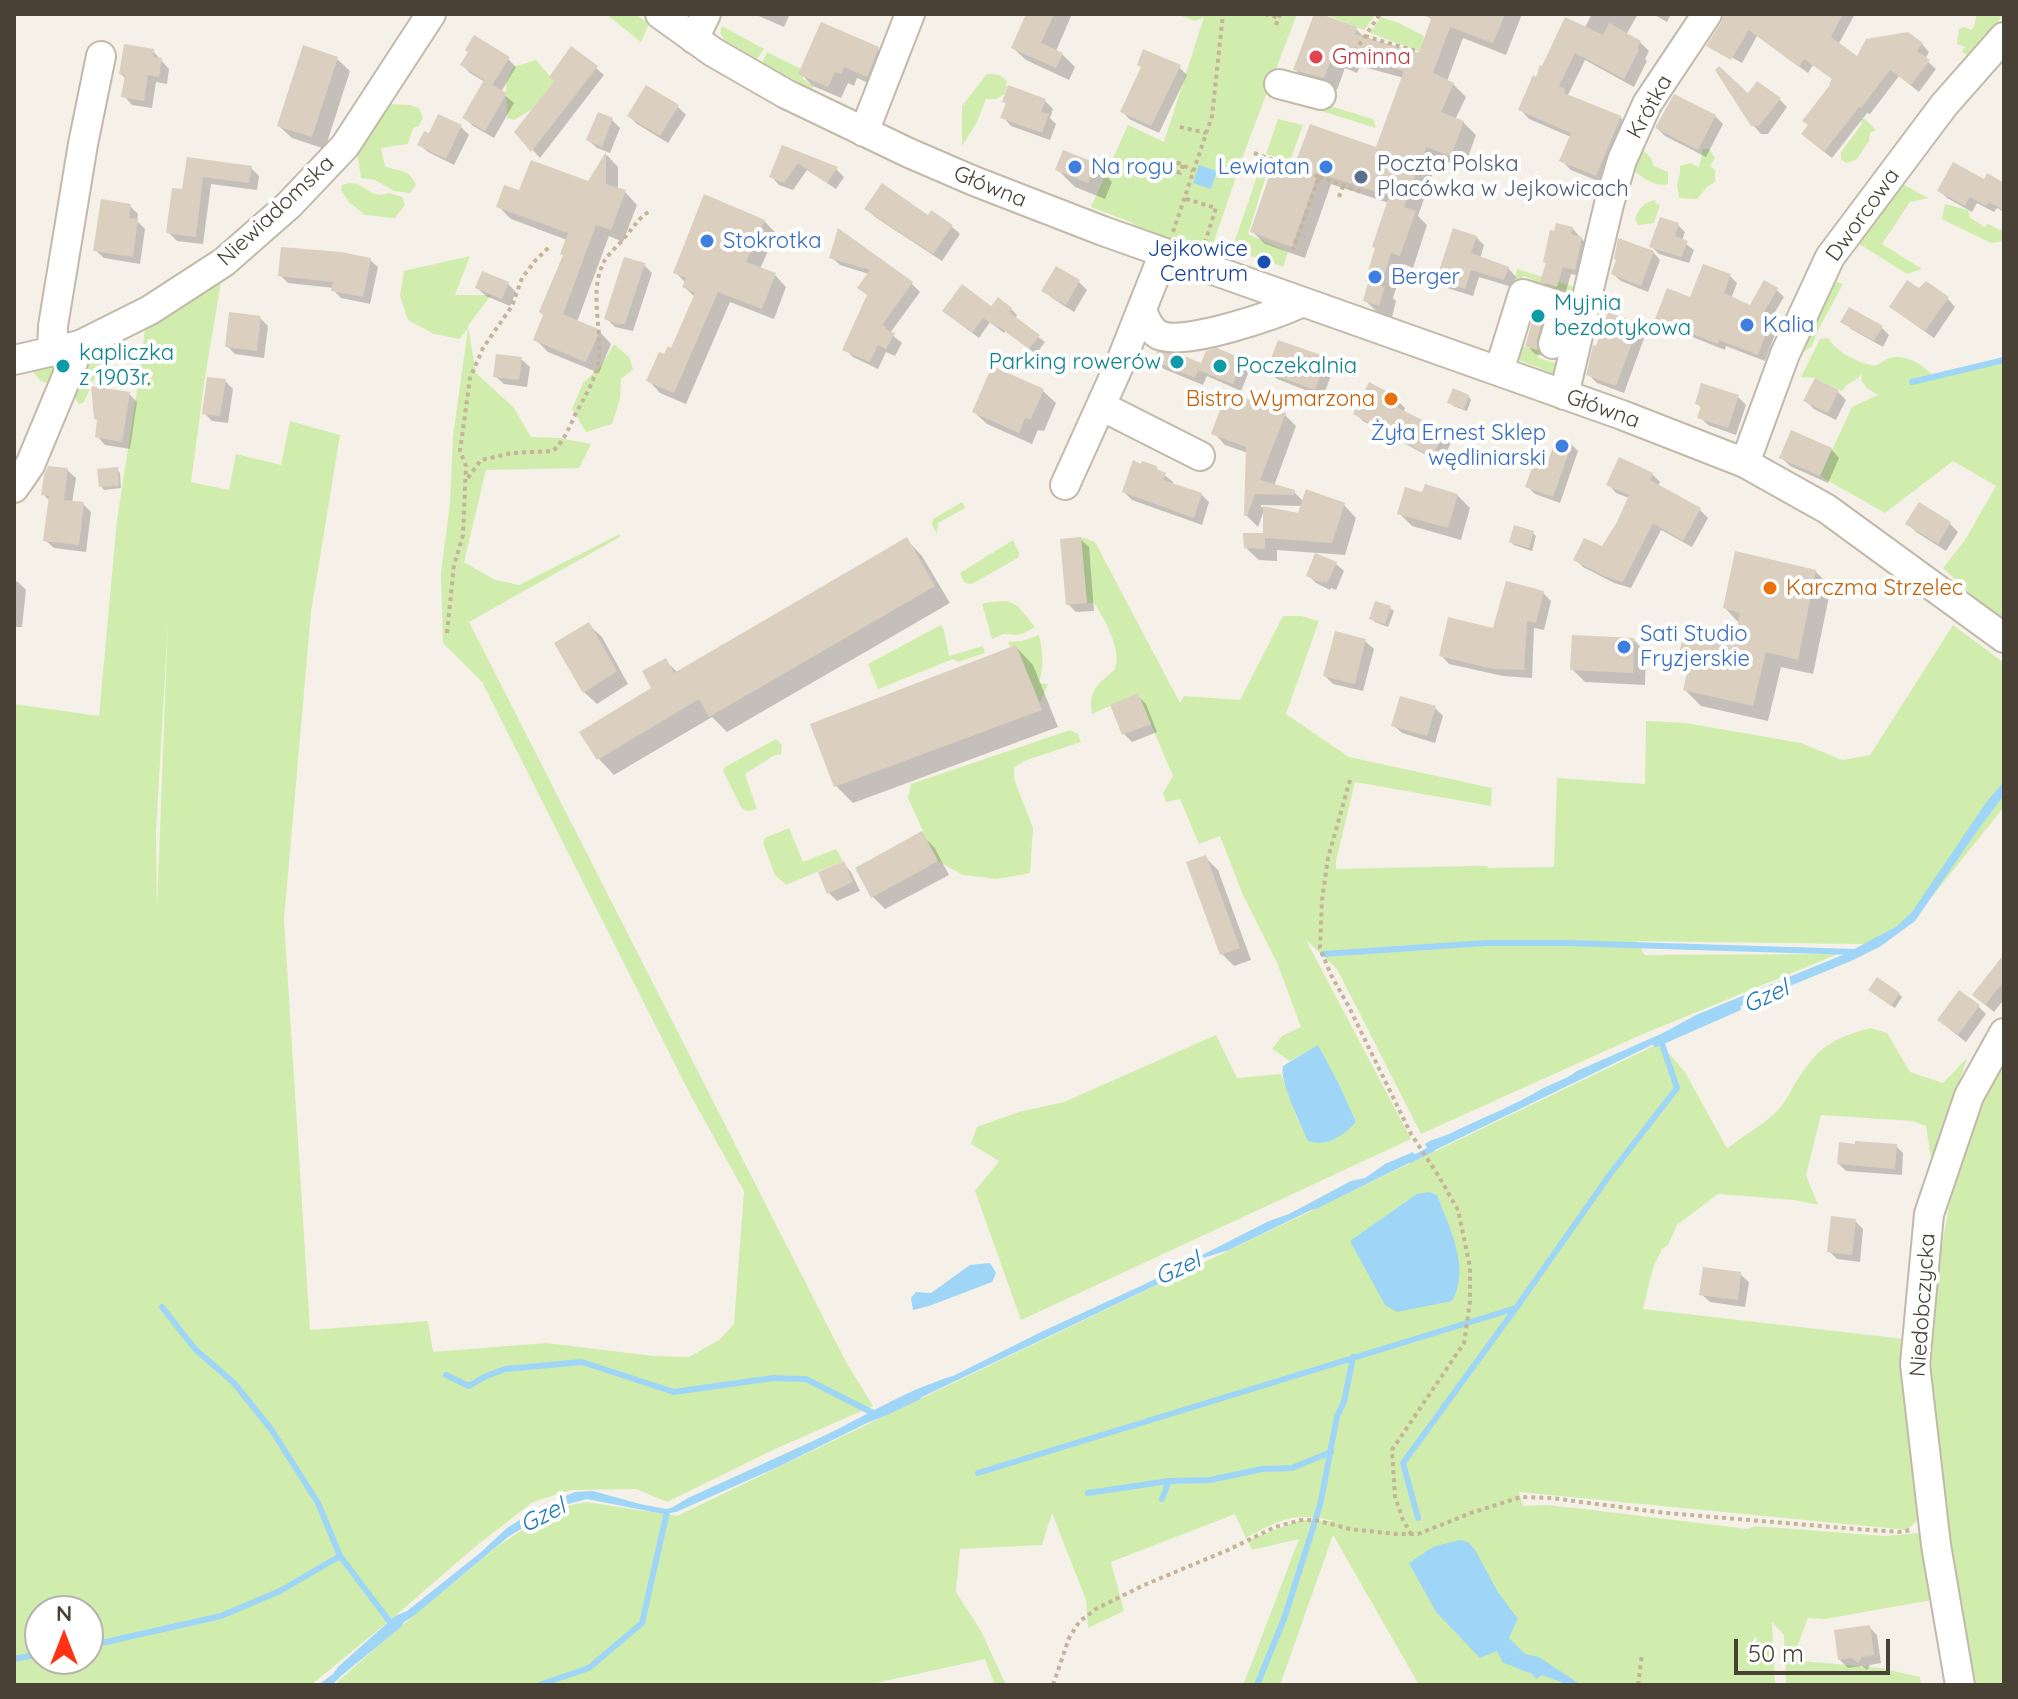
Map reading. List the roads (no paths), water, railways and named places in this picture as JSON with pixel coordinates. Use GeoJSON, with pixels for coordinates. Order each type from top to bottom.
{"type":"FeatureCollection","features":[{"type":"Feature","properties":{"kind":"street","name":"Niewiadomska"},"geometry":{"type":"LineString","coordinates":[[14,360],[80,345],[150,310],[224,262],[289,205],[345,146],[431,14]]}},
{"type":"Feature","properties":{"kind":"street","name":"Główna"},"geometry":{"type":"LineString","coordinates":[[660,14],[700,27],[760,80],[864,132],[1011,196],[1167,246],[1303,302],[1745,463],[1827,509],[2004,638]]}},
{"type":"Feature","properties":{"kind":"street"},"geometry":{"type":"LineString","coordinates":[[864,132],[910,14]]}},
{"type":"Feature","properties":{"kind":"street","name":"Krótka"},"geometry":{"type":"LineString","coordinates":[[1564,395],[1562,340],[1622,160],[1647,104],[1707,14]]}},
{"type":"Feature","properties":{"kind":"street","name":"Dworcowa"},"geometry":{"type":"LineString","coordinates":[[1745,463],[1785,354],[1830,257],[1944,105],[2004,37]]}},
{"type":"Feature","properties":{"kind":"street"},"geometry":{"type":"LineString","coordinates":[[52,352],[53,326],[80,159],[101,56]]}},
{"type":"Feature","properties":{"kind":"street"},"geometry":{"type":"LineString","coordinates":[[1279,84],[1321,95]]}},
{"type":"Feature","properties":{"kind":"street"},"geometry":{"type":"LineString","coordinates":[[1065,485],[1167,246]]}},
{"type":"Feature","properties":{"kind":"street"},"geometry":{"type":"LineString","coordinates":[[1499,371],[1523,294],[1564,307],[1562,340],[1514,323]]}},
{"type":"Feature","properties":{"kind":"street"},"geometry":{"type":"LineString","coordinates":[[1142,310],[1149,327],[1155,332],[1177,338],[1194,337],[1274,315],[1303,302]]}},
{"type":"Feature","properties":{"kind":"street"},"geometry":{"type":"LineString","coordinates":[[14,488],[30,465],[80,345]]}},
{"type":"Feature","properties":{"kind":"street"},"geometry":{"type":"LineString","coordinates":[[1101,406],[1200,456]]}},
{"type":"Feature","properties":{"kind":"street","name":"Niedobczycka"},"geometry":{"type":"LineString","coordinates":[[1960,1685],[1934,1526],[1915,1364],[1929,1214],[1969,1096],[2004,1033]]}},
{"type":"Feature","properties":{"kind":"water"},"geometry":{"type":"Polygon","coordinates":[[[1199,165],[1217,171],[1211,189],[1193,183],[1199,165]]]}},
{"type":"Feature","properties":{"kind":"water"},"geometry":{"type":"Polygon","coordinates":[[[2004,781],[2004,795],[1915,921],[1881,946],[1689,1027],[1429,1153],[1425,1144],[1431,1140],[1450,1134],[1696,1015],[1845,954],[1897,926],[1912,912],[2004,781]]]}},
{"type":"Feature","properties":{"kind":"water"},"geometry":{"type":"Polygon","coordinates":[[[1318,1045],[1356,1122],[1340,1136],[1322,1143],[1308,1141],[1291,1103],[1283,1073],[1283,1066],[1318,1045]]]}},
{"type":"Feature","properties":{"kind":"water"},"geometry":{"type":"Polygon","coordinates":[[[1413,1152],[1417,1159],[1316,1209],[1229,1250],[1203,1258],[1175,1276],[888,1415],[676,1512],[663,1514],[587,1499],[557,1507],[508,1537],[332,1685],[318,1685],[395,1616],[407,1611],[507,1528],[532,1512],[575,1492],[593,1491],[640,1504],[671,1508],[900,1397],[953,1376],[1143,1285],[1413,1152]]]}},
{"type":"Feature","properties":{"kind":"water"},"geometry":{"type":"Polygon","coordinates":[[[1429,1192],[1437,1195],[1452,1234],[1459,1261],[1457,1288],[1452,1301],[1397,1312],[1385,1305],[1350,1241],[1417,1194],[1429,1192]]]}},
{"type":"Feature","properties":{"kind":"water"},"geometry":{"type":"Polygon","coordinates":[[[990,1263],[996,1273],[992,1282],[913,1310],[911,1298],[916,1292],[931,1293],[970,1265],[990,1263]]]}},
{"type":"Feature","properties":{"kind":"water"},"geometry":{"type":"Polygon","coordinates":[[[1460,1540],[1468,1542],[1475,1550],[1498,1592],[1518,1619],[1509,1638],[1525,1654],[1539,1657],[1581,1685],[1569,1685],[1542,1675],[1536,1679],[1531,1673],[1503,1663],[1497,1651],[1480,1658],[1436,1612],[1409,1563],[1433,1547],[1460,1540]]]}},
{"type":"Feature","properties":{"kind":"waterway"},"geometry":{"type":"LineString","coordinates":[[1912,382],[2004,360]]}},
{"type":"Feature","properties":{"kind":"waterway"},"geometry":{"type":"LineString","coordinates":[[1323,954],[1486,943],[1855,952]]}},
{"type":"Feature","properties":{"kind":"waterway","name":"Gzel"},"geometry":{"type":"LineString","coordinates":[[1656,1044],[1738,1008]]}},
{"type":"Feature","properties":{"kind":"waterway"},"geometry":{"type":"LineString","coordinates":[[1418,1518],[1403,1463],[1611,1173],[1677,1088],[1661,1041]]}},
{"type":"Feature","properties":{"kind":"waterway","name":"Gzel"},"geometry":{"type":"LineString","coordinates":[[1410,1160],[1432,1149]]}},
{"type":"Feature","properties":{"kind":"waterway"},"geometry":{"type":"LineString","coordinates":[[162,1307],[195,1349],[234,1383],[271,1429],[318,1503],[340,1556],[393,1626]]}},
{"type":"Feature","properties":{"kind":"waterway"},"geometry":{"type":"LineString","coordinates":[[978,1473],[1516,1308]]}},
{"type":"Feature","properties":{"kind":"waterway"},"geometry":{"type":"LineString","coordinates":[[1257,1685],[1284,1619],[1321,1501],[1337,1416],[1344,1402],[1353,1357]]}},
{"type":"Feature","properties":{"kind":"waterway"},"geometry":{"type":"LineString","coordinates":[[446,1375],[469,1386],[505,1369],[582,1362],[674,1392],[773,1378],[806,1379],[877,1415]]}},
{"type":"Feature","properties":{"kind":"waterway"},"geometry":{"type":"LineString","coordinates":[[1088,1493],[1169,1481],[1210,1480],[1262,1469],[1292,1468],[1331,1452]]}},
{"type":"Feature","properties":{"kind":"waterway"},"geometry":{"type":"LineString","coordinates":[[1162,1499],[1169,1481]]}},
{"type":"Feature","properties":{"kind":"waterway"},"geometry":{"type":"LineString","coordinates":[[539,1685],[589,1668],[642,1623],[667,1512]]}},
{"type":"Feature","properties":{"kind":"waterway"},"geometry":{"type":"LineString","coordinates":[[104,1642],[221,1616],[280,1591],[340,1556]]}},
{"type":"Feature","properties":{"kind":"waterway"},"geometry":{"type":"LineString","coordinates":[[14,1659],[24,1657]]}},
{"type":"Feature","properties":{"kind":"place","name":"Gminna"},"geometry":{"type":"Point","coordinates":[1316,57]}},
{"type":"Feature","properties":{"kind":"place","name":"Na rogu"},"geometry":{"type":"Point","coordinates":[1075,167]}},
{"type":"Feature","properties":{"kind":"place","name":"Lewiatan"},"geometry":{"type":"Point","coordinates":[1326,167]}},
{"type":"Feature","properties":{"kind":"place","name":"Poczta Polska Placówka w Jejkowicach"},"geometry":{"type":"Point","coordinates":[1361,177]}},
{"type":"Feature","properties":{"kind":"place","name":"Stokrotka"},"geometry":{"type":"Point","coordinates":[707,241]}},
{"type":"Feature","properties":{"kind":"place","name":"Jejkowice Centrum"},"geometry":{"type":"Point","coordinates":[1264,262]}},
{"type":"Feature","properties":{"kind":"place","name":"Berger"},"geometry":{"type":"Point","coordinates":[1375,277]}},
{"type":"Feature","properties":{"kind":"place","name":"Myjnia bezdotykowa"},"geometry":{"type":"Point","coordinates":[1538,316]}},
{"type":"Feature","properties":{"kind":"place","name":"Kalia"},"geometry":{"type":"Point","coordinates":[1747,325]}},
{"type":"Feature","properties":{"kind":"place","name":"Parking rowerów"},"geometry":{"type":"Point","coordinates":[1177,362]}},
{"type":"Feature","properties":{"kind":"place","name":"kapliczka z 1903r."},"geometry":{"type":"Point","coordinates":[63,366]}},
{"type":"Feature","properties":{"kind":"place","name":"Poczekalnia"},"geometry":{"type":"Point","coordinates":[1220,366]}},
{"type":"Feature","properties":{"kind":"place","name":"Bistro Wymarzona"},"geometry":{"type":"Point","coordinates":[1391,399]}},
{"type":"Feature","properties":{"kind":"place","name":"Żyła Ernest Sklep wędliniarski"},"geometry":{"type":"Point","coordinates":[1562,446]}},
{"type":"Feature","properties":{"kind":"place","name":"Karczma Strzelec"},"geometry":{"type":"Point","coordinates":[1770,588]}},
{"type":"Feature","properties":{"kind":"place","name":"Sati Studio Fryzjerskie"},"geometry":{"type":"Point","coordinates":[1624,647]}}]}
